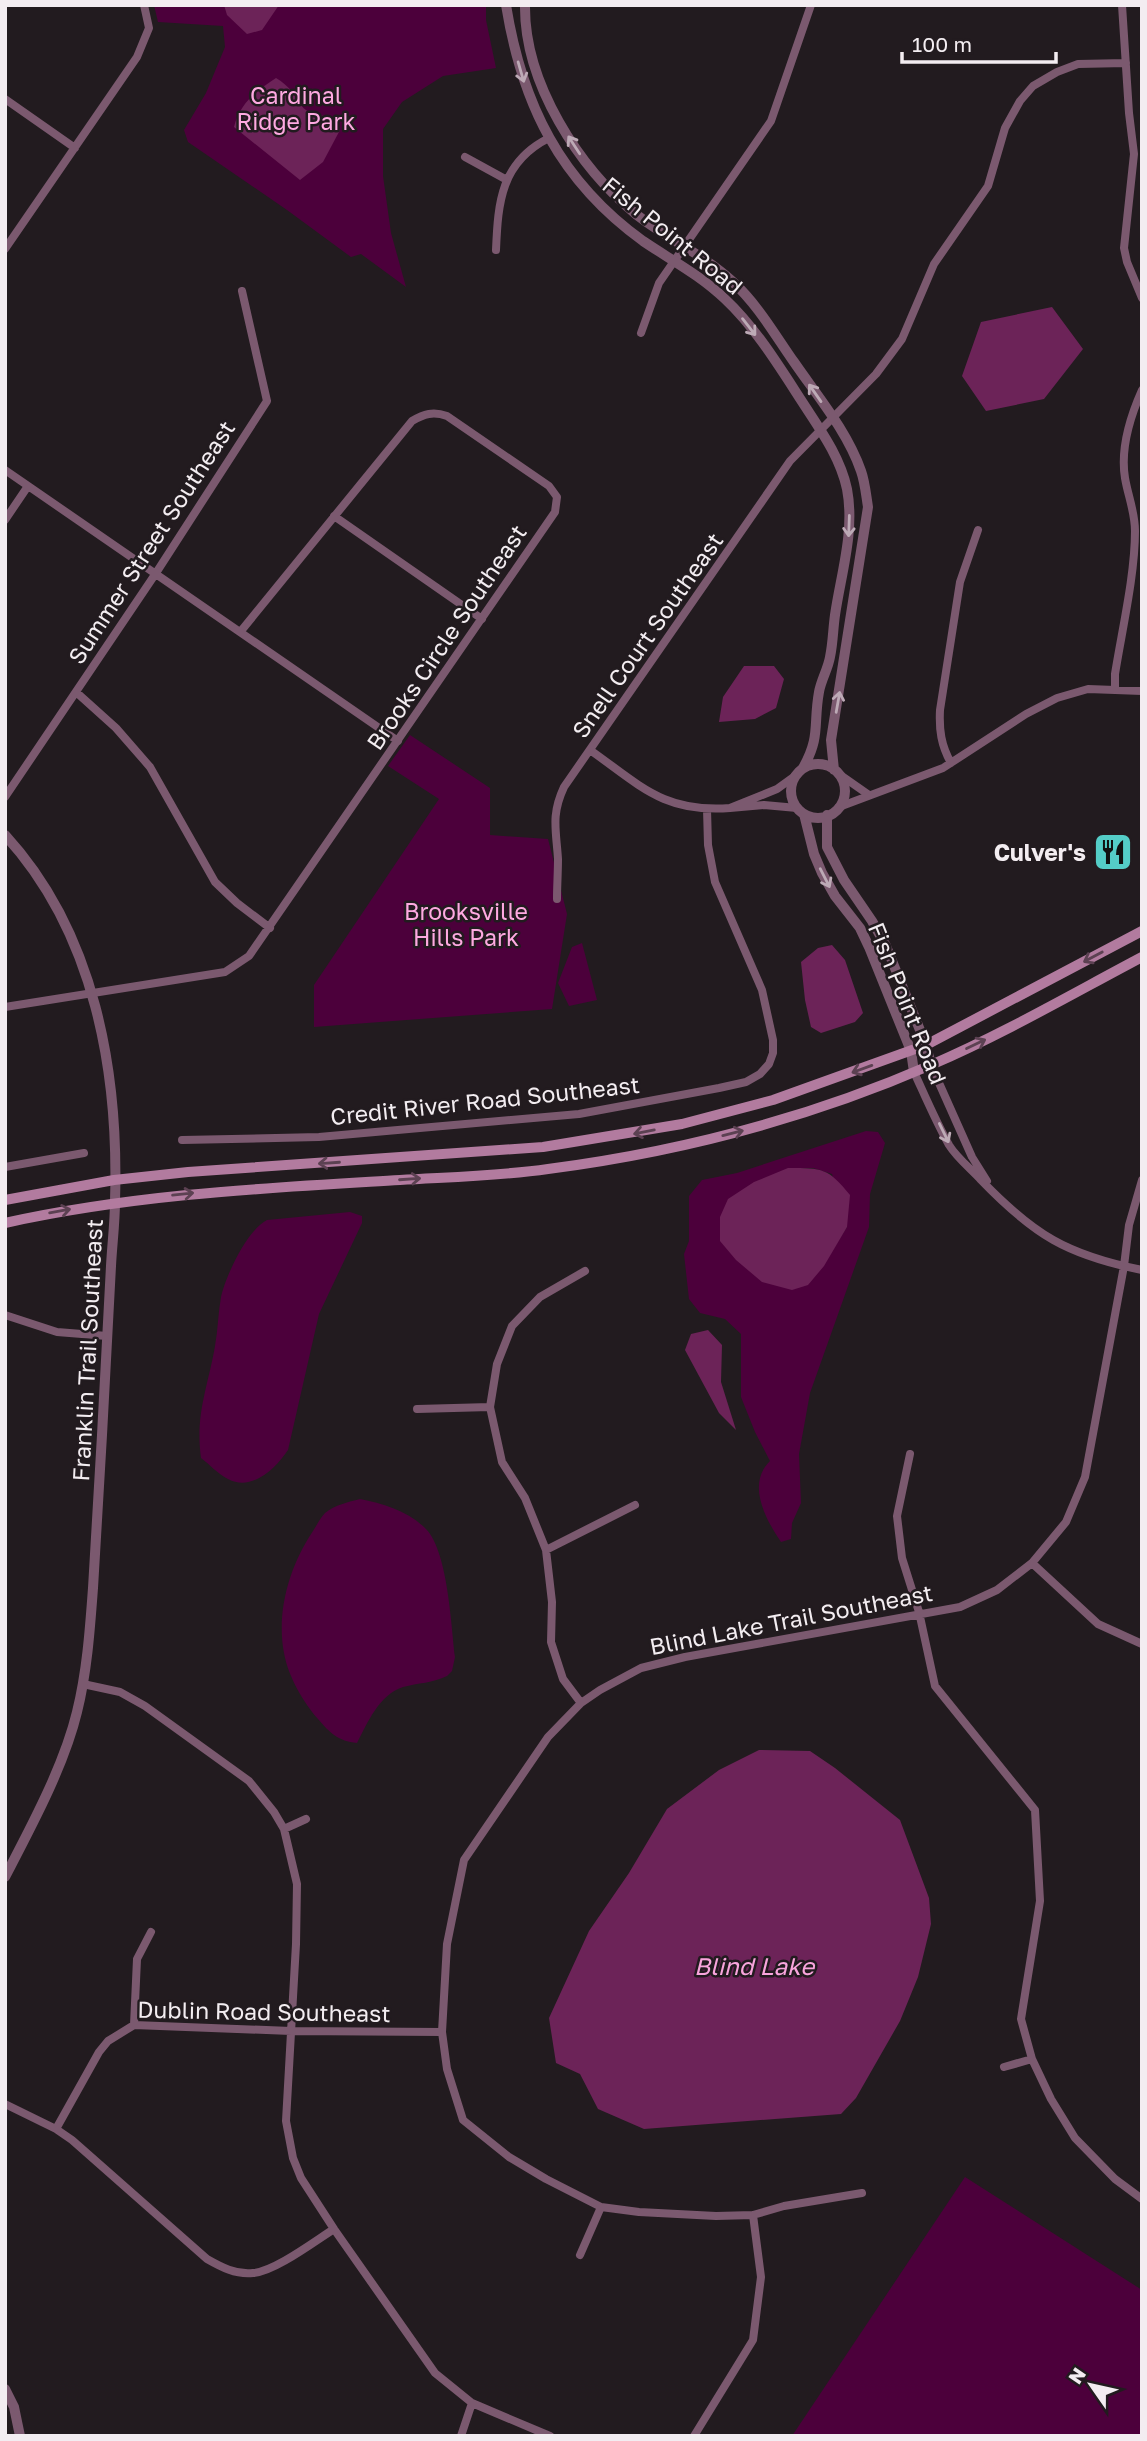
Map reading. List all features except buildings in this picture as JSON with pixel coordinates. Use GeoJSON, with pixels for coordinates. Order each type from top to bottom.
{"type":"FeatureCollection","features":[{"type":"Feature","properties":{"kind":"main road"},"geometry":{"type":"LineString","coordinates":[[5,1200],[114,1180],[188,1172],[519,1150],[682,1124],[773,1100],[926,1045],[1142,930]]}},
{"type":"Feature","properties":{"kind":"main road"},"geometry":{"type":"LineString","coordinates":[[5,1223],[116,1202],[190,1193],[522,1172],[594,1162],[688,1144],[769,1124],[828,1105],[931,1065],[1015,1025],[1142,957]]}},
{"type":"Feature","properties":{"kind":"street"},"geometry":{"type":"LineString","coordinates":[[5,249],[144,43],[149,28],[144,5]]}},
{"type":"Feature","properties":{"kind":"street","name":"Fish Point Road"},"geometry":{"type":"LineString","coordinates":[[506,5],[521,75],[532,106],[548,138],[573,174],[601,204],[644,241],[700,276],[742,317],[821,430],[841,468],[847,489],[849,532],[830,658],[819,690],[814,749],[799,772]]}},
{"type":"Feature","properties":{"kind":"street","name":"Fish Point Road"},"geometry":{"type":"LineString","coordinates":[[525,5],[531,49],[540,81],[586,165],[637,214],[727,277],[752,303],[847,438],[862,472],[868,507],[831,740],[837,772]]}},
{"type":"Feature","properties":{"kind":"street"},"geometry":{"type":"LineString","coordinates":[[641,333],[659,283],[771,121],[811,5]]}},
{"type":"Feature","properties":{"kind":"street"},"geometry":{"type":"LineString","coordinates":[[1122,5],[1134,154],[1124,248],[1142,298]]}},
{"type":"Feature","properties":{"kind":"street","name":"Snell Court Southeast"},"geometry":{"type":"LineString","coordinates":[[557,899],[558,858],[554,817],[564,787],[790,461],[876,374],[902,339],[933,264],[988,186],[1005,128],[1020,101],[1033,86],[1056,72],[1078,64],[1126,63]]}},
{"type":"Feature","properties":{"kind":"street"},"geometry":{"type":"LineString","coordinates":[[5,99],[75,148]]}},
{"type":"Feature","properties":{"kind":"street"},"geometry":{"type":"LineString","coordinates":[[496,250],[497,212],[507,180],[523,153],[548,138]]}},
{"type":"Feature","properties":{"kind":"street"},"geometry":{"type":"LineString","coordinates":[[465,157],[507,180]]}},
{"type":"Feature","properties":{"kind":"street","name":"Summer Street Southeast"},"geometry":{"type":"LineString","coordinates":[[5,797],[156,573],[267,401],[242,291]]}},
{"type":"Feature","properties":{"kind":"street"},"geometry":{"type":"LineString","coordinates":[[1115,689],[1135,530],[1132,503],[1125,478],[1124,456],[1127,431],[1142,390]]}},
{"type":"Feature","properties":{"kind":"street","name":"Brooks Circle Southeast"},"geometry":{"type":"LineString","coordinates":[[5,1007],[225,972],[249,956],[271,928],[555,512],[557,497],[549,485],[447,416],[439,412],[425,414],[412,421],[241,631]]}},
{"type":"Feature","properties":{"kind":"street"},"geometry":{"type":"LineString","coordinates":[[5,470],[398,741]]}},
{"type":"Feature","properties":{"kind":"street"},"geometry":{"type":"LineString","coordinates":[[5,520],[28,486]]}},
{"type":"Feature","properties":{"kind":"street"},"geometry":{"type":"LineString","coordinates":[[334,516],[482,619]]}},
{"type":"Feature","properties":{"kind":"street"},"geometry":{"type":"LineString","coordinates":[[951,763],[943,749],[939,728],[940,710],[960,582],[978,530]]}},
{"type":"Feature","properties":{"kind":"street"},"geometry":{"type":"LineString","coordinates":[[590,750],[664,800],[688,808],[730,808],[764,804],[801,811],[812,817],[827,816],[839,807],[869,794],[951,763],[1026,714],[1056,698],[1088,689],[1142,691]]}},
{"type":"Feature","properties":{"kind":"street"},"geometry":{"type":"LineString","coordinates":[[76,692],[116,728],[150,767],[215,882],[237,903],[271,928]]}},
{"type":"Feature","properties":{"kind":"street"},"geometry":{"type":"LineString","coordinates":[[730,808],[776,789],[799,772],[819,764],[837,772],[869,794]]}},
{"type":"Feature","properties":{"kind":"street"},"geometry":{"type":"LineString","coordinates":[[799,772],[791,792],[801,811]]}},
{"type":"Feature","properties":{"kind":"street"},"geometry":{"type":"LineString","coordinates":[[837,772],[844,794],[839,807]]}},
{"type":"Feature","properties":{"kind":"street","name":"Credit River Road Southeast"},"geometry":{"type":"LineString","coordinates":[[182,1140],[319,1138],[579,1114],[719,1088],[746,1082],[760,1074],[769,1064],[773,1053],[773,1040],[762,990],[715,881],[708,845],[707,809]]}},
{"type":"Feature","properties":{"kind":"street","name":"Fish Point Road"},"geometry":{"type":"LineString","coordinates":[[801,811],[822,873],[870,947],[911,1051],[914,1072],[950,1147],[996,1195],[1029,1225],[1054,1242],[1087,1256],[1142,1270]]}},
{"type":"Feature","properties":{"kind":"street","name":"Fish Point Road"},"geometry":{"type":"LineString","coordinates":[[827,816],[827,847],[844,880],[886,946],[926,1045],[931,1065],[972,1157],[996,1195]]}},
{"type":"Feature","properties":{"kind":"street","name":"Franklin Trail Southeast"},"geometry":{"type":"LineString","coordinates":[[5,835],[22,853],[58,907],[78,948],[93,994],[114,1118],[116,1202],[92,1591],[83,1684],[63,1756],[6,1875]]}},
{"type":"Feature","properties":{"kind":"street"},"geometry":{"type":"LineString","coordinates":[[5,1167],[83,1153]]}},
{"type":"Feature","properties":{"kind":"street","name":"Blind Lake Trail Southeast"},"geometry":{"type":"LineString","coordinates":[[862,2193],[784,2206],[753,2215],[639,2212],[601,2207],[509,2157],[463,2120],[447,2069],[442,2032],[447,1944],[464,1860],[548,1737],[581,1703],[620,1678],[664,1661],[960,1606],[997,1590],[1032,1563],[1066,1522],[1085,1476],[1124,1266],[1129,1225],[1142,1180]]}},
{"type":"Feature","properties":{"kind":"street"},"geometry":{"type":"LineString","coordinates":[[581,1703],[563,1679],[551,1642],[552,1602],[546,1550],[525,1498],[502,1462],[490,1407],[496,1364],[512,1326],[540,1297],[585,1271]]}},
{"type":"Feature","properties":{"kind":"street"},"geometry":{"type":"LineString","coordinates":[[5,1315],[57,1332],[107,1336]]}},
{"type":"Feature","properties":{"kind":"street"},"geometry":{"type":"LineString","coordinates":[[417,1409],[490,1407]]}},
{"type":"Feature","properties":{"kind":"street"},"geometry":{"type":"LineString","coordinates":[[910,1454],[897,1516],[902,1558],[919,1612],[935,1686],[1035,1810],[1040,1901],[1021,2019],[1032,2059],[1051,2099],[1075,2138],[1115,2179],[1142,2199]]}},
{"type":"Feature","properties":{"kind":"street"},"geometry":{"type":"LineString","coordinates":[[546,1550],[635,1505]]}},
{"type":"Feature","properties":{"kind":"street"},"geometry":{"type":"LineString","coordinates":[[1032,1563],[1098,1624],[1142,1644]]}},
{"type":"Feature","properties":{"kind":"street"},"geometry":{"type":"LineString","coordinates":[[83,1684],[120,1692],[131,1698],[249,1781],[263,1795],[284,1829],[294,1866],[298,1904],[286,2121],[293,2158],[334,2230],[435,2373],[472,2403],[550,2436]]}},
{"type":"Feature","properties":{"kind":"street"},"geometry":{"type":"LineString","coordinates":[[284,1829],[306,1819]]}},
{"type":"Feature","properties":{"kind":"street"},"geometry":{"type":"LineString","coordinates":[[134,2025],[137,1958],[150,1932]]}},
{"type":"Feature","properties":{"kind":"street","name":"Dublin Road Southeast"},"geometry":{"type":"LineString","coordinates":[[56,2129],[99,2052],[108,2041],[134,2025],[291,2031],[442,2032]]}},
{"type":"Feature","properties":{"kind":"street"},"geometry":{"type":"LineString","coordinates":[[1004,2067],[1032,2059]]}},
{"type":"Feature","properties":{"kind":"street"},"geometry":{"type":"LineString","coordinates":[[5,2104],[56,2129],[88,2153],[207,2259],[226,2269],[255,2274],[272,2268],[334,2230]]}},
{"type":"Feature","properties":{"kind":"street"},"geometry":{"type":"LineString","coordinates":[[580,2255],[601,2207]]}},
{"type":"Feature","properties":{"kind":"street"},"geometry":{"type":"LineString","coordinates":[[694,2436],[753,2340],[761,2277],[753,2215]]}},
{"type":"Feature","properties":{"kind":"street"},"geometry":{"type":"LineString","coordinates":[[5,2389],[14,2407],[20,2436]]}},
{"type":"Feature","properties":{"kind":"street"},"geometry":{"type":"LineString","coordinates":[[461,2436],[472,2403]]}},
{"type":"Feature","properties":{"kind":"green space","name":"Cardinal Ridge Park"},"geometry":{"type":"Polygon","coordinates":[[[154,5],[486,5],[486,20],[496,68],[443,76],[402,102],[383,129],[383,176],[391,233],[406,287],[361,254],[351,257],[188,142],[184,130],[206,93],[225,47],[223,26],[158,22],[154,5]]]}},
{"type":"Feature","properties":{"kind":"green space","name":"Brooksville Hills Park"},"geometry":{"type":"Polygon","coordinates":[[[410,735],[490,788],[490,835],[548,839],[567,914],[552,1009],[314,1027],[314,985],[439,799],[388,766],[410,735]]]}},
{"type":"Feature","properties":{"kind":"green space"},"geometry":{"type":"Polygon","coordinates":[[[582,943],[597,1000],[569,1006],[558,983],[572,947],[582,943]]]}},
{"type":"Feature","properties":{"kind":"green space"},"geometry":{"type":"Polygon","coordinates":[[[866,1131],[878,1132],[885,1143],[870,1194],[869,1227],[810,1393],[799,1454],[801,1503],[792,1523],[791,1539],[781,1542],[761,1502],[759,1480],[770,1461],[741,1397],[741,1334],[725,1319],[700,1313],[689,1299],[684,1254],[689,1241],[689,1196],[702,1180],[737,1173],[866,1131]],[[788,1168],[833,1249],[847,1227],[832,1174],[813,1168],[788,1168]]]}},
{"type":"Feature","properties":{"kind":"green space"},"geometry":{"type":"Polygon","coordinates":[[[350,1212],[362,1216],[362,1223],[319,1314],[288,1450],[270,1471],[254,1480],[237,1482],[228,1479],[201,1458],[200,1428],[221,1297],[232,1266],[252,1233],[267,1220],[350,1212]]]}},
{"type":"Feature","properties":{"kind":"green space"},"geometry":{"type":"Polygon","coordinates":[[[360,1499],[402,1512],[417,1521],[432,1537],[447,1588],[455,1657],[452,1671],[447,1676],[403,1687],[387,1696],[375,1710],[357,1743],[339,1738],[331,1732],[302,1697],[286,1662],[282,1621],[292,1573],[320,1519],[333,1508],[360,1499]]]}},
{"type":"Feature","properties":{"kind":"green space"},"geometry":{"type":"Polygon","coordinates":[[[965,2177],[1142,2290],[1142,2436],[792,2436],[965,2177]]]}},
{"type":"Feature","properties":{"kind":"water"},"geometry":{"type":"Polygon","coordinates":[[[224,5],[279,5],[262,30],[247,34],[227,15],[224,5]]]}},
{"type":"Feature","properties":{"kind":"water"},"geometry":{"type":"Polygon","coordinates":[[[276,78],[285,84],[304,109],[310,113],[331,116],[340,130],[323,162],[300,180],[234,127],[240,111],[250,98],[276,78]]]}},
{"type":"Feature","properties":{"kind":"water"},"geometry":{"type":"Polygon","coordinates":[[[1052,307],[1083,349],[1044,399],[986,411],[962,376],[981,322],[1052,307]]]}},
{"type":"Feature","properties":{"kind":"water"},"geometry":{"type":"Polygon","coordinates":[[[744,666],[774,666],[784,679],[776,708],[755,719],[719,722],[723,697],[744,666]]]}},
{"type":"Feature","properties":{"kind":"water"},"geometry":{"type":"Polygon","coordinates":[[[832,945],[845,960],[863,1013],[855,1022],[821,1033],[811,1027],[801,962],[818,948],[832,945]]]}},
{"type":"Feature","properties":{"kind":"water"},"geometry":{"type":"Polygon","coordinates":[[[788,1168],[824,1171],[836,1179],[850,1195],[847,1227],[824,1266],[808,1285],[792,1290],[762,1282],[736,1260],[720,1241],[720,1217],[728,1199],[754,1182],[788,1168]]]}},
{"type":"Feature","properties":{"kind":"water"},"geometry":{"type":"Polygon","coordinates":[[[708,1330],[722,1345],[721,1382],[736,1430],[719,1413],[685,1350],[691,1334],[708,1330]]]}},
{"type":"Feature","properties":{"kind":"water","name":"Blind Lake"},"geometry":{"type":"Polygon","coordinates":[[[759,1750],[810,1751],[900,1820],[929,1898],[931,1924],[918,1977],[900,2021],[856,2098],[841,2114],[644,2129],[598,2109],[580,2074],[556,2063],[549,2018],[589,1931],[629,1873],[667,1809],[719,1770],[759,1750]]]}},
{"type":"Feature","properties":{"kind":"place","name":"Culver's"},"geometry":{"type":"Point","coordinates":[1113,852]}}]}
